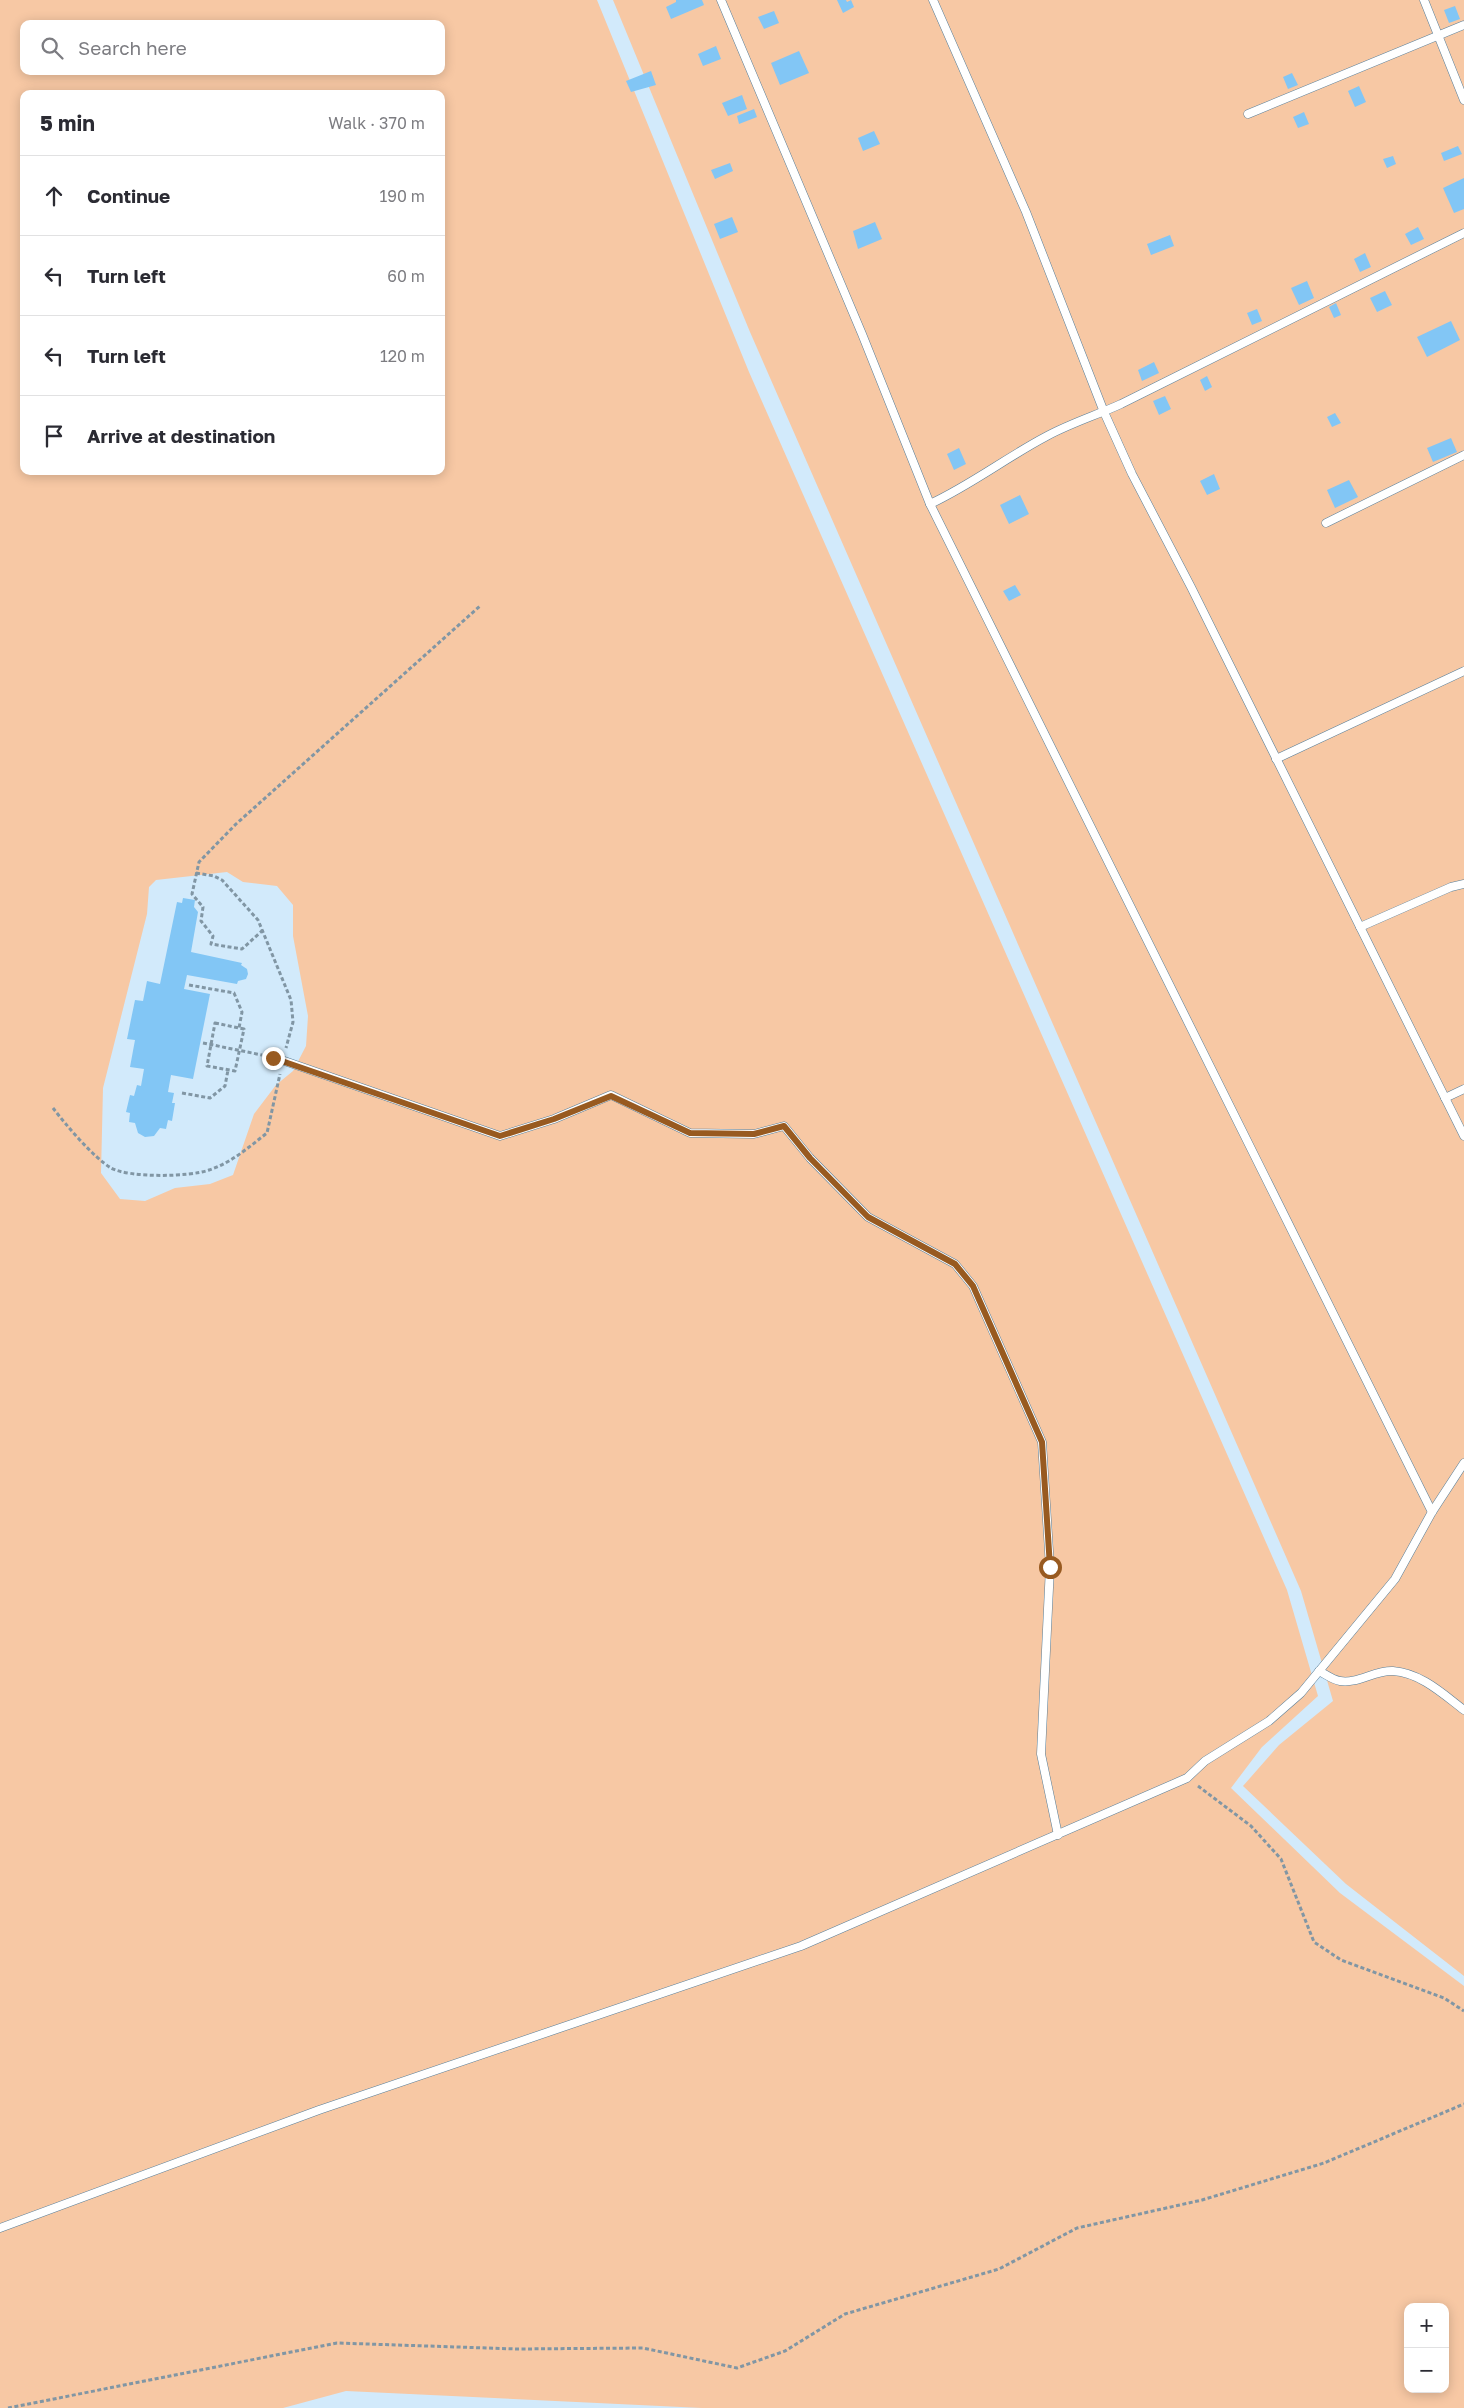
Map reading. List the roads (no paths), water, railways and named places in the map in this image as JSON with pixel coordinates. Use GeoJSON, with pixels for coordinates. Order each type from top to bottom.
{"type":"FeatureCollection","features":[{"type":"Feature","properties":{"kind":"lane"},"geometry":{"type":"LineString","coordinates":[[721,0],[862,334],[930,504],[1432,1512]]}},
{"type":"Feature","properties":{"kind":"lane"},"geometry":{"type":"LineString","coordinates":[[933,0],[1026,212],[1104,412],[1132,474],[1464,1136]]}},
{"type":"Feature","properties":{"kind":"lane"},"geometry":{"type":"LineString","coordinates":[[1424,0],[1464,100]]}},
{"type":"Feature","properties":{"kind":"lane"},"geometry":{"type":"LineString","coordinates":[[1248,114],[1464,26]]}},
{"type":"Feature","properties":{"kind":"lane"},"geometry":{"type":"LineString","coordinates":[[930,504],[961,490],[1045,437],[1074,422],[1104,412],[1464,233]]}},
{"type":"Feature","properties":{"kind":"lane"},"geometry":{"type":"LineString","coordinates":[[1326,523],[1464,455]]}},
{"type":"Feature","properties":{"kind":"lane"},"geometry":{"type":"LineString","coordinates":[[1276,759],[1464,670]]}},
{"type":"Feature","properties":{"kind":"lane"},"geometry":{"type":"LineString","coordinates":[[1360,927],[1451,887],[1464,884]]}},
{"type":"Feature","properties":{"kind":"lane"},"geometry":{"type":"LineString","coordinates":[[273,1058],[500,1136],[554,1119],[611,1096],[690,1133],[754,1134],[784,1126],[810,1158],[868,1217],[955,1264],[973,1286],[1042,1442],[1050,1567],[1041,1754],[1058,1836]]}},
{"type":"Feature","properties":{"kind":"lane"},"geometry":{"type":"LineString","coordinates":[[1445,1098],[1464,1089]]}},
{"type":"Feature","properties":{"kind":"lane"},"geometry":{"type":"LineString","coordinates":[[0,2228],[319,2110],[801,1946],[1058,1836],[1187,1778],[1205,1761],[1269,1721],[1301,1693],[1395,1579],[1432,1512],[1464,1463]]}},
{"type":"Feature","properties":{"kind":"lane"},"geometry":{"type":"LineString","coordinates":[[1319,1671],[1339,1681],[1357,1680],[1377,1672],[1394,1671],[1418,1677],[1464,1710]]}}]}
